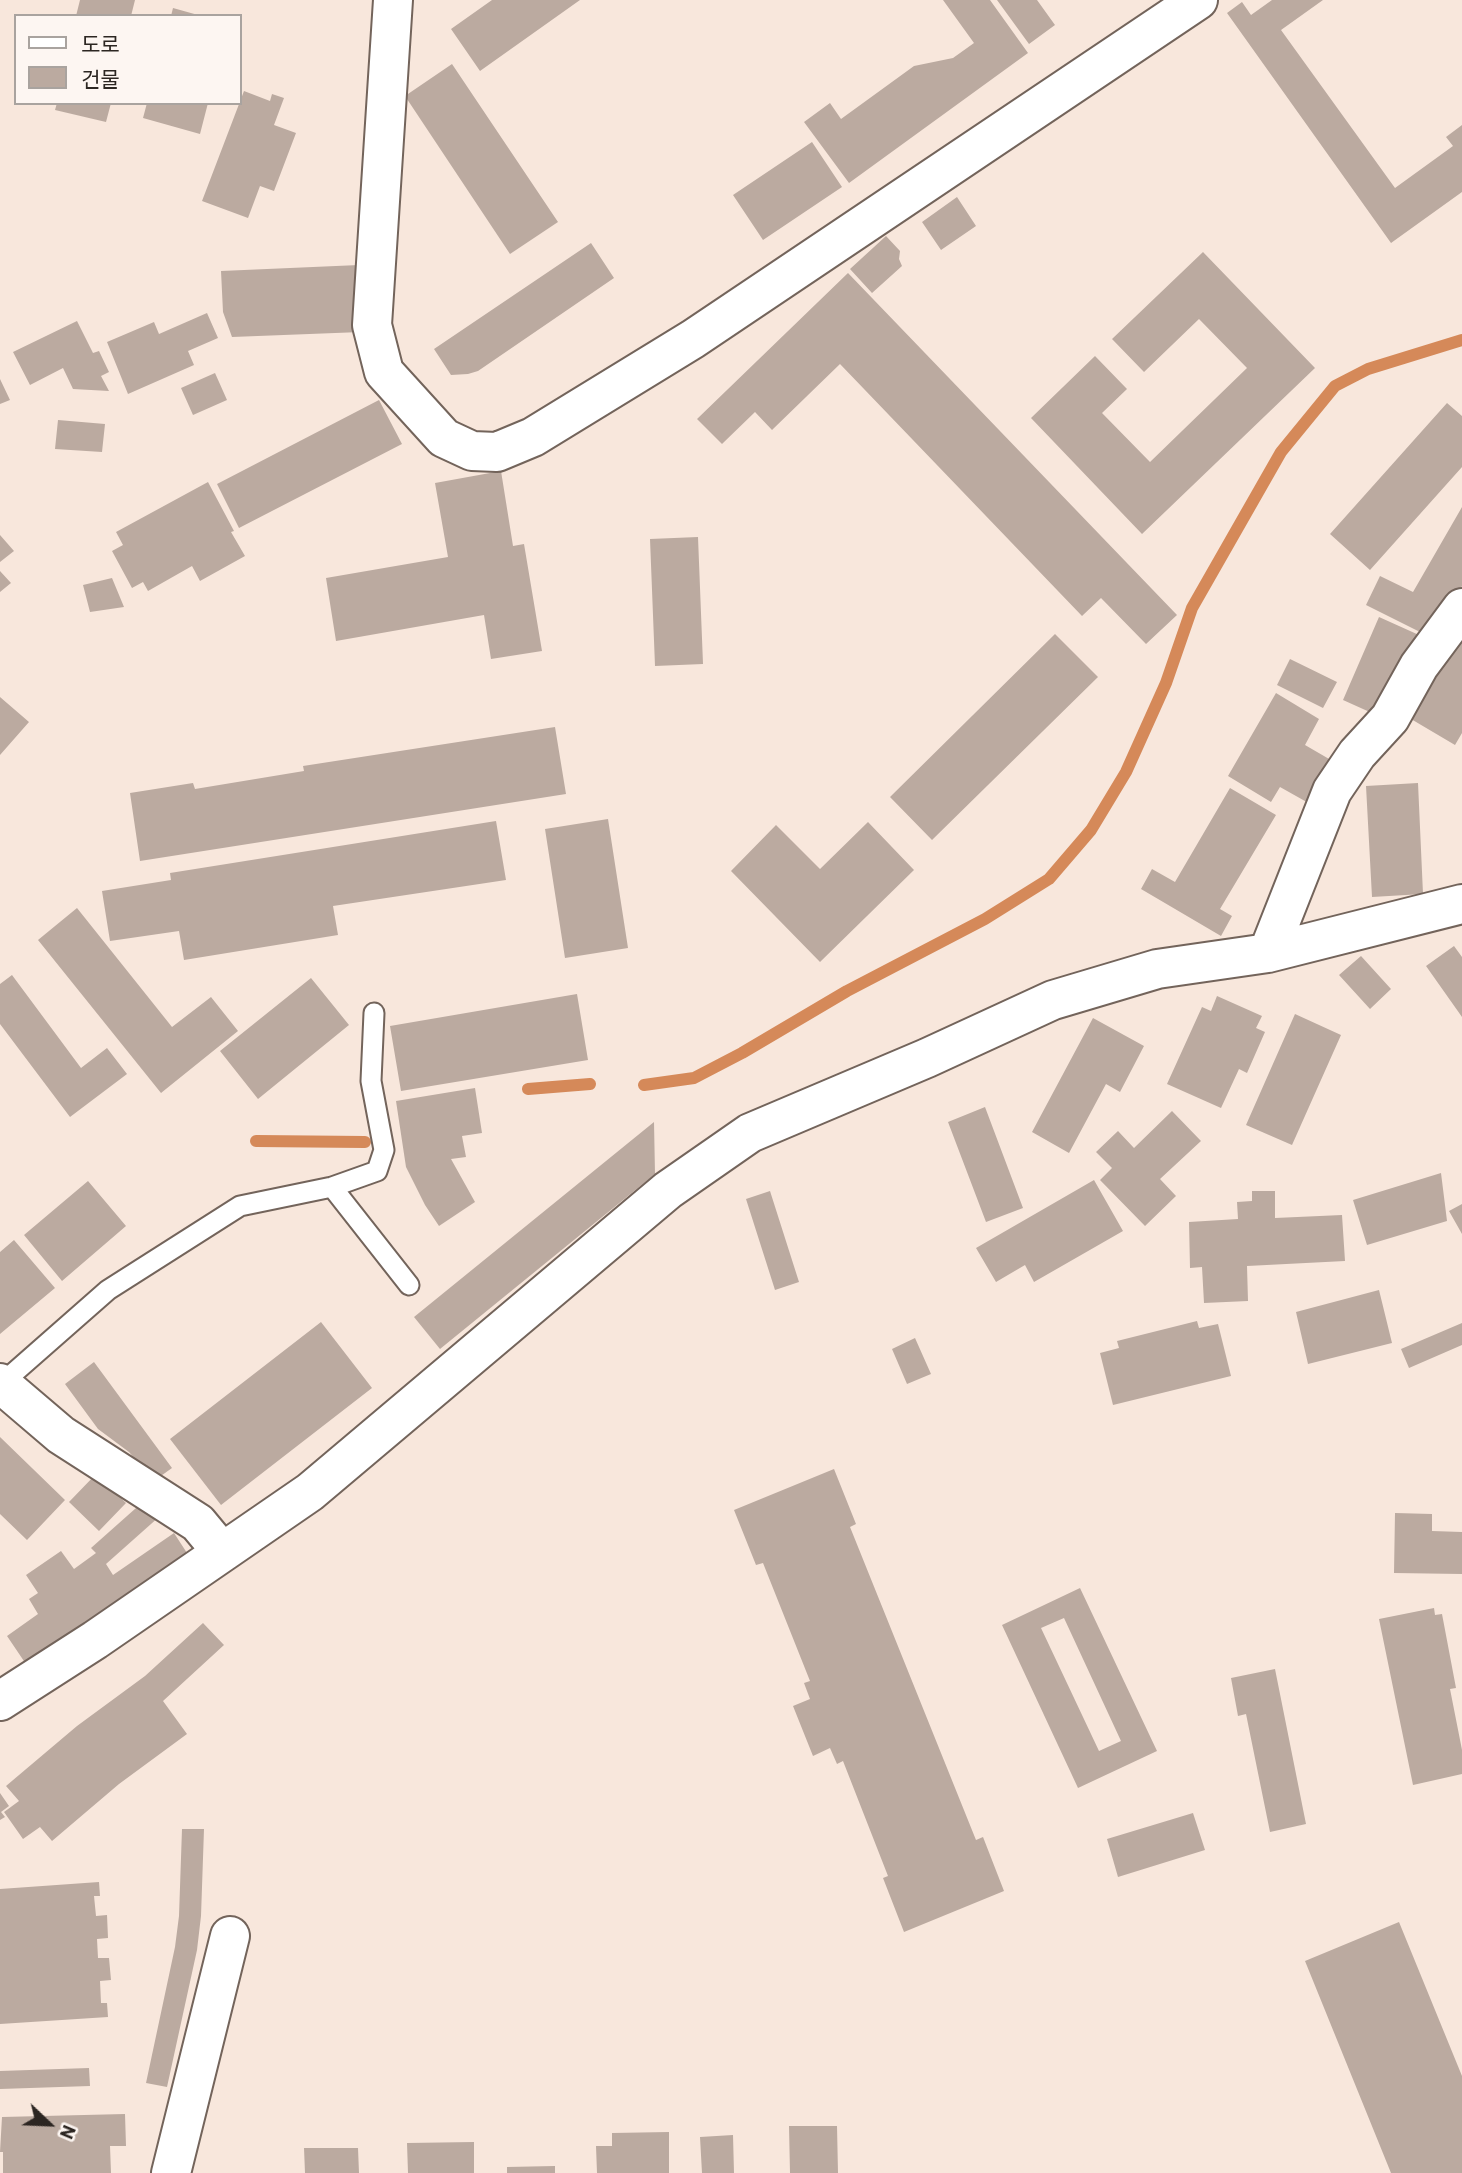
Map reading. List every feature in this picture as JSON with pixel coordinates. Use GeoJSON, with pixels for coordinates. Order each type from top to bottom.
{"type":"FeatureCollection","features":[{"type":"Feature","properties":{"kind":"street"},"geometry":{"type":"LineString","coordinates":[[393,0],[372,325],[384,372],[444,439],[471,451],[497,452],[533,437],[693,339],[1198,0]]}},
{"type":"Feature","properties":{"kind":"street"},"geometry":{"type":"LineString","coordinates":[[1268,953],[1332,791],[1357,754],[1390,718],[1419,666],[1462,608]]}},
{"type":"Feature","properties":{"kind":"street"},"geometry":{"type":"LineString","coordinates":[[0,1701],[95,1640],[310,1492],[668,1190],[750,1133],[927,1058],[1053,1000],[1157,969],[1268,953],[1462,904]]}},
{"type":"Feature","properties":{"kind":"street"},"geometry":{"type":"LineString","coordinates":[[1,1383],[61,1435],[198,1523],[222,1552]]}},
{"type":"Feature","properties":{"kind":"street"},"geometry":{"type":"LineString","coordinates":[[171,2173],[230,1936]]}},
{"type":"Feature","properties":{"kind":"lane"},"geometry":{"type":"LineString","coordinates":[[1,1383],[108,1290],[240,1206],[332,1187],[377,1171],[384,1150],[371,1081],[374,1013]]}},
{"type":"Feature","properties":{"kind":"lane"},"geometry":{"type":"LineString","coordinates":[[332,1187],[409,1285]]}},
{"type":"Feature","properties":{"kind":"building"},"geometry":{"type":"Polygon","coordinates":[[[80,0],[135,0],[132,14],[76,14],[80,0]]]}},
{"type":"Feature","properties":{"kind":"building"},"geometry":{"type":"Polygon","coordinates":[[[492,0],[580,0],[480,71],[451,29],[492,0]]]}},
{"type":"Feature","properties":{"kind":"building"},"geometry":{"type":"Polygon","coordinates":[[[943,0],[990,0],[1028,53],[849,183],[804,122],[830,103],[841,119],[914,66],[953,58],[974,43],[943,0]]]}},
{"type":"Feature","properties":{"kind":"building"},"geometry":{"type":"Polygon","coordinates":[[[997,0],[1037,0],[1055,25],[1029,44],[997,0]]]}},
{"type":"Feature","properties":{"kind":"building"},"geometry":{"type":"Polygon","coordinates":[[[1272,0],[1323,0],[1281,30],[1395,188],[1453,146],[1446,137],[1462,125],[1462,192],[1391,243],[1227,13],[1242,2],[1251,15],[1272,0]]]}},
{"type":"Feature","properties":{"kind":"building"},"geometry":{"type":"Polygon","coordinates":[[[173,8],[194,14],[172,14],[173,8]]]}},
{"type":"Feature","properties":{"kind":"building"},"geometry":{"type":"Polygon","coordinates":[[[452,64],[558,222],[510,254],[405,96],[452,64]]]}},
{"type":"Feature","properties":{"kind":"building"},"geometry":{"type":"Polygon","coordinates":[[[244,91],[270,101],[272,94],[284,98],[274,125],[296,133],[274,191],[260,186],[248,218],[202,201],[239,105],[242,105],[244,91]]]}},
{"type":"Feature","properties":{"kind":"building"},"geometry":{"type":"Polygon","coordinates":[[[56,105],[110,105],[106,122],[55,110],[56,105]]]}},
{"type":"Feature","properties":{"kind":"building"},"geometry":{"type":"Polygon","coordinates":[[[146,105],[207,105],[200,134],[143,118],[146,105]]]}},
{"type":"Feature","properties":{"kind":"building"},"geometry":{"type":"Polygon","coordinates":[[[812,142],[842,187],[763,240],[733,195],[812,142]]]}},
{"type":"Feature","properties":{"kind":"building"},"geometry":{"type":"Polygon","coordinates":[[[957,197],[976,226],[941,250],[922,222],[957,197]]]}},
{"type":"Feature","properties":{"kind":"building"},"geometry":{"type":"Polygon","coordinates":[[[886,236],[900,251],[902,266],[872,293],[850,269],[886,236]]]}},
{"type":"Feature","properties":{"kind":"building"},"geometry":{"type":"Polygon","coordinates":[[[591,243],[614,278],[478,371],[451,375],[434,349],[591,243]]]}},
{"type":"Feature","properties":{"kind":"building"},"geometry":{"type":"Polygon","coordinates":[[[1203,252],[1315,368],[1142,534],[1031,418],[1095,356],[1127,389],[1102,413],[1150,462],[1247,368],[1199,319],[1144,372],[1112,339],[1203,252]]]}},
{"type":"Feature","properties":{"kind":"building"},"geometry":{"type":"Polygon","coordinates":[[[359,265],[361,332],[232,337],[223,312],[221,271],[359,265]]]}},
{"type":"Feature","properties":{"kind":"building"},"geometry":{"type":"Polygon","coordinates":[[[848,273],[1177,615],[1146,644],[1101,598],[1082,616],[840,364],[772,430],[755,412],[722,444],[697,419],[848,273]]]}},
{"type":"Feature","properties":{"kind":"building"},"geometry":{"type":"Polygon","coordinates":[[[207,313],[218,338],[188,351],[194,365],[128,394],[107,342],[154,322],[159,334],[207,313]]]}},
{"type":"Feature","properties":{"kind":"building"},"geometry":{"type":"Polygon","coordinates":[[[77,321],[93,353],[99,351],[109,372],[101,376],[109,391],[73,389],[63,368],[30,385],[13,352],[77,321]]]}},
{"type":"Feature","properties":{"kind":"building"},"geometry":{"type":"Polygon","coordinates":[[[215,373],[227,400],[193,415],[181,388],[215,373]]]}},
{"type":"Feature","properties":{"kind":"building"},"geometry":{"type":"Polygon","coordinates":[[[0,379],[10,400],[0,404],[0,379]]]}},
{"type":"Feature","properties":{"kind":"building"},"geometry":{"type":"Polygon","coordinates":[[[379,400],[402,444],[239,528],[217,484],[379,400]]]}},
{"type":"Feature","properties":{"kind":"building"},"geometry":{"type":"Polygon","coordinates":[[[1447,403],[1462,416],[1462,467],[1370,570],[1330,534],[1447,403]]]}},
{"type":"Feature","properties":{"kind":"building"},"geometry":{"type":"Polygon","coordinates":[[[58,420],[105,424],[102,452],[55,449],[58,420]]]}},
{"type":"Feature","properties":{"kind":"building"},"geometry":{"type":"Polygon","coordinates":[[[501,471],[513,546],[524,544],[542,651],[491,659],[484,615],[336,641],[326,578],[448,557],[435,483],[501,471]]]}},
{"type":"Feature","properties":{"kind":"building"},"geometry":{"type":"Polygon","coordinates":[[[208,482],[245,556],[200,581],[192,566],[148,591],[143,582],[132,588],[112,551],[123,545],[116,532],[208,482]]]}},
{"type":"Feature","properties":{"kind":"building"},"geometry":{"type":"Polygon","coordinates":[[[1462,507],[1462,586],[1432,638],[1366,605],[1380,576],[1413,592],[1462,507]]]}},
{"type":"Feature","properties":{"kind":"building"},"geometry":{"type":"Polygon","coordinates":[[[0,535],[14,551],[0,562],[0,535]]]}},
{"type":"Feature","properties":{"kind":"building"},"geometry":{"type":"Polygon","coordinates":[[[698,537],[703,664],[655,666],[650,539],[698,537]]]}},
{"type":"Feature","properties":{"kind":"building"},"geometry":{"type":"Polygon","coordinates":[[[0,571],[11,583],[0,592],[0,571]]]}},
{"type":"Feature","properties":{"kind":"building"},"geometry":{"type":"Polygon","coordinates":[[[112,578],[124,607],[90,612],[83,585],[112,578]]]}},
{"type":"Feature","properties":{"kind":"building"},"geometry":{"type":"Polygon","coordinates":[[[1379,617],[1419,635],[1383,718],[1343,700],[1379,617]]]}},
{"type":"Feature","properties":{"kind":"building"},"geometry":{"type":"Polygon","coordinates":[[[1055,634],[1098,677],[932,840],[890,797],[1055,634]]]}},
{"type":"Feature","properties":{"kind":"building"},"geometry":{"type":"Polygon","coordinates":[[[1459,638],[1462,640],[1462,733],[1455,745],[1411,719],[1459,638]]]}},
{"type":"Feature","properties":{"kind":"building"},"geometry":{"type":"Polygon","coordinates":[[[1290,659],[1337,682],[1323,708],[1277,685],[1290,659]]]}},
{"type":"Feature","properties":{"kind":"building"},"geometry":{"type":"Polygon","coordinates":[[[1276,693],[1319,719],[1305,745],[1336,763],[1312,805],[1280,787],[1271,802],[1228,776],[1276,693]]]}},
{"type":"Feature","properties":{"kind":"building"},"geometry":{"type":"Polygon","coordinates":[[[0,697],[29,722],[0,755],[0,697]]]}},
{"type":"Feature","properties":{"kind":"building"},"geometry":{"type":"Polygon","coordinates":[[[555,727],[566,794],[140,861],[130,793],[193,783],[195,789],[304,771],[303,766],[555,727]]]}},
{"type":"Feature","properties":{"kind":"building"},"geometry":{"type":"Polygon","coordinates":[[[1418,783],[1423,894],[1372,897],[1366,786],[1418,783]]]}},
{"type":"Feature","properties":{"kind":"building"},"geometry":{"type":"Polygon","coordinates":[[[1230,788],[1276,815],[1220,909],[1232,916],[1221,936],[1141,889],[1152,869],[1175,882],[1230,788]]]}},
{"type":"Feature","properties":{"kind":"building"},"geometry":{"type":"Polygon","coordinates":[[[608,819],[628,948],[565,958],[545,829],[608,819]]]}},
{"type":"Feature","properties":{"kind":"building"},"geometry":{"type":"Polygon","coordinates":[[[496,821],[506,880],[333,906],[338,935],[184,960],[179,931],[110,941],[102,891],[171,880],[170,873],[496,821]]]}},
{"type":"Feature","properties":{"kind":"building"},"geometry":{"type":"Polygon","coordinates":[[[868,822],[914,870],[820,962],[731,871],[776,825],[820,869],[868,822]]]}},
{"type":"Feature","properties":{"kind":"building"},"geometry":{"type":"Polygon","coordinates":[[[77,908],[172,1027],[211,997],[238,1031],[161,1093],[38,940],[77,908]]]}},
{"type":"Feature","properties":{"kind":"building"},"geometry":{"type":"Polygon","coordinates":[[[1454,946],[1462,957],[1462,1017],[1426,966],[1454,946]]]}},
{"type":"Feature","properties":{"kind":"building"},"geometry":{"type":"Polygon","coordinates":[[[1361,956],[1391,989],[1370,1009],[1339,975],[1361,956]]]}},
{"type":"Feature","properties":{"kind":"building"},"geometry":{"type":"Polygon","coordinates":[[[12,975],[81,1068],[107,1048],[127,1074],[70,1117],[0,1024],[0,984],[12,975]]]}},
{"type":"Feature","properties":{"kind":"building"},"geometry":{"type":"Polygon","coordinates":[[[311,978],[349,1025],[258,1099],[220,1051],[311,978]]]}},
{"type":"Feature","properties":{"kind":"building"},"geometry":{"type":"Polygon","coordinates":[[[577,994],[588,1060],[401,1091],[390,1026],[577,994]]]}},
{"type":"Feature","properties":{"kind":"building"},"geometry":{"type":"Polygon","coordinates":[[[1217,996],[1262,1016],[1256,1028],[1265,1032],[1247,1073],[1239,1069],[1221,1108],[1167,1084],[1202,1007],[1211,1011],[1217,996]]]}},
{"type":"Feature","properties":{"kind":"building"},"geometry":{"type":"Polygon","coordinates":[[[1295,1014],[1341,1035],[1292,1145],[1246,1125],[1295,1014]]]}},
{"type":"Feature","properties":{"kind":"building"},"geometry":{"type":"Polygon","coordinates":[[[1093,1018],[1144,1046],[1120,1092],[1106,1084],[1069,1153],[1032,1132],[1093,1018]]]}},
{"type":"Feature","properties":{"kind":"building"},"geometry":{"type":"Polygon","coordinates":[[[475,1088],[482,1133],[462,1136],[466,1157],[451,1159],[475,1202],[439,1226],[406,1167],[396,1101],[475,1088]]]}},
{"type":"Feature","properties":{"kind":"building"},"geometry":{"type":"Polygon","coordinates":[[[985,1107],[1023,1208],[986,1222],[948,1122],[985,1107]]]}},
{"type":"Feature","properties":{"kind":"building"},"geometry":{"type":"Polygon","coordinates":[[[1172,1111],[1201,1141],[1160,1179],[1176,1196],[1145,1226],[1100,1180],[1112,1168],[1096,1152],[1118,1131],[1134,1148],[1172,1111]]]}},
{"type":"Feature","properties":{"kind":"building"},"geometry":{"type":"Polygon","coordinates":[[[654,1122],[655,1174],[440,1349],[414,1317],[654,1122]]]}},
{"type":"Feature","properties":{"kind":"building"},"geometry":{"type":"Polygon","coordinates":[[[1441,1173],[1447,1221],[1367,1245],[1353,1200],[1441,1173]]]}},
{"type":"Feature","properties":{"kind":"building"},"geometry":{"type":"Polygon","coordinates":[[[1094,1180],[1123,1231],[1034,1282],[1025,1265],[996,1282],[976,1248],[1094,1180]]]}},
{"type":"Feature","properties":{"kind":"building"},"geometry":{"type":"Polygon","coordinates":[[[88,1181],[126,1226],[62,1281],[24,1235],[88,1181]]]}},
{"type":"Feature","properties":{"kind":"building"},"geometry":{"type":"Polygon","coordinates":[[[770,1191],[799,1282],[775,1290],[746,1199],[770,1191]]]}},
{"type":"Feature","properties":{"kind":"building"},"geometry":{"type":"Polygon","coordinates":[[[1252,1191],[1275,1191],[1275,1218],[1342,1215],[1345,1261],[1247,1266],[1248,1301],[1204,1303],[1202,1267],[1190,1268],[1189,1222],[1238,1219],[1237,1202],[1252,1201],[1252,1191]]]}},
{"type":"Feature","properties":{"kind":"building"},"geometry":{"type":"Polygon","coordinates":[[[1462,1204],[1462,1234],[1449,1211],[1462,1204]]]}},
{"type":"Feature","properties":{"kind":"building"},"geometry":{"type":"Polygon","coordinates":[[[14,1240],[55,1288],[0,1334],[0,1252],[14,1240]]]}},
{"type":"Feature","properties":{"kind":"building"},"geometry":{"type":"Polygon","coordinates":[[[1379,1290],[1392,1343],[1308,1364],[1296,1312],[1379,1290]]]}},
{"type":"Feature","properties":{"kind":"building"},"geometry":{"type":"Polygon","coordinates":[[[1197,1321],[1199,1328],[1218,1324],[1231,1376],[1113,1405],[1100,1353],[1119,1348],[1117,1341],[1197,1321]]]}},
{"type":"Feature","properties":{"kind":"building"},"geometry":{"type":"Polygon","coordinates":[[[321,1322],[372,1388],[221,1505],[170,1439],[321,1322]]]}},
{"type":"Feature","properties":{"kind":"building"},"geometry":{"type":"Polygon","coordinates":[[[1462,1323],[1462,1345],[1409,1368],[1401,1349],[1462,1323]]]}},
{"type":"Feature","properties":{"kind":"building"},"geometry":{"type":"Polygon","coordinates":[[[915,1338],[931,1374],[907,1384],[892,1349],[915,1338]]]}},
{"type":"Feature","properties":{"kind":"building"},"geometry":{"type":"Polygon","coordinates":[[[94,1362],[172,1468],[158,1478],[98,1429],[65,1384],[94,1362]]]}},
{"type":"Feature","properties":{"kind":"building"},"geometry":{"type":"Polygon","coordinates":[[[0,1437],[65,1500],[27,1540],[0,1514],[0,1437]]]}},
{"type":"Feature","properties":{"kind":"building"},"geometry":{"type":"Polygon","coordinates":[[[834,1469],[856,1524],[850,1527],[976,1840],[983,1837],[1004,1891],[904,1932],[883,1878],[888,1876],[843,1761],[837,1764],[830,1748],[813,1756],[793,1706],[810,1699],[804,1683],[810,1681],[763,1563],[756,1565],[734,1510],[834,1469]]]}},
{"type":"Feature","properties":{"kind":"building"},"geometry":{"type":"Polygon","coordinates":[[[96,1474],[126,1503],[99,1531],[69,1502],[96,1474]]]}},
{"type":"Feature","properties":{"kind":"building"},"geometry":{"type":"Polygon","coordinates":[[[145,1500],[160,1516],[106,1564],[113,1575],[174,1533],[187,1553],[30,1670],[7,1636],[38,1614],[29,1599],[38,1593],[26,1575],[61,1551],[74,1569],[96,1553],[91,1548],[145,1500]]]}},
{"type":"Feature","properties":{"kind":"building"},"geometry":{"type":"Polygon","coordinates":[[[1395,1513],[1432,1514],[1432,1531],[1462,1532],[1462,1574],[1394,1573],[1395,1513]]]}},
{"type":"Feature","properties":{"kind":"building"},"geometry":{"type":"Polygon","coordinates":[[[1080,1588],[1157,1751],[1078,1788],[1002,1625],[1080,1588]],[[1064,1618],[1041,1628],[1099,1751],[1121,1741],[1064,1618]]]}},
{"type":"Feature","properties":{"kind":"building"},"geometry":{"type":"Polygon","coordinates":[[[1434,1608],[1435,1615],[1442,1614],[1456,1688],[1450,1689],[1462,1750],[1462,1774],[1413,1785],[1379,1619],[1434,1608]]]}},
{"type":"Feature","properties":{"kind":"building"},"geometry":{"type":"Polygon","coordinates":[[[203,1623],[224,1645],[163,1701],[187,1734],[119,1784],[52,1841],[40,1827],[23,1839],[4,1812],[19,1801],[6,1786],[77,1726],[145,1676],[203,1623]]]}},
{"type":"Feature","properties":{"kind":"building"},"geometry":{"type":"Polygon","coordinates":[[[1275,1669],[1306,1824],[1270,1832],[1246,1714],[1238,1716],[1231,1678],[1275,1669]]]}},
{"type":"Feature","properties":{"kind":"building"},"geometry":{"type":"Polygon","coordinates":[[[0,1793],[9,1806],[1,1812],[5,1817],[0,1820],[0,1793]]]}},
{"type":"Feature","properties":{"kind":"building"},"geometry":{"type":"Polygon","coordinates":[[[1193,1813],[1205,1850],[1118,1877],[1107,1839],[1193,1813]]]}},
{"type":"Feature","properties":{"kind":"building"},"geometry":{"type":"Polygon","coordinates":[[[182,1829],[204,1829],[201,1916],[197,1950],[167,2087],[146,2083],[175,1947],[179,1916],[182,1829]]]}},
{"type":"Feature","properties":{"kind":"building"},"geometry":{"type":"Polygon","coordinates":[[[99,1882],[100,1896],[94,1896],[96,1916],[107,1915],[108,1938],[97,1939],[98,1958],[109,1958],[111,1980],[100,1981],[101,2003],[107,2003],[108,2017],[0,2024],[0,1889],[99,1882]]]}},
{"type":"Feature","properties":{"kind":"building"},"geometry":{"type":"Polygon","coordinates":[[[1399,1922],[1462,2076],[1462,2173],[1391,2173],[1305,1961],[1399,1922]]]}},
{"type":"Feature","properties":{"kind":"building"},"geometry":{"type":"Polygon","coordinates":[[[89,2068],[90,2086],[0,2089],[0,2071],[89,2068]]]}},
{"type":"Feature","properties":{"kind":"building"},"geometry":{"type":"Polygon","coordinates":[[[125,2114],[126,2146],[110,2146],[111,2173],[3,2173],[3,2152],[0,2152],[2,2117],[125,2114]]]}},
{"type":"Feature","properties":{"kind":"building"},"geometry":{"type":"Polygon","coordinates":[[[789,2126],[837,2126],[838,2173],[790,2173],[789,2126]]]}},
{"type":"Feature","properties":{"kind":"building"},"geometry":{"type":"Polygon","coordinates":[[[669,2132],[669,2173],[597,2173],[596,2146],[612,2146],[612,2133],[669,2132]]]}},
{"type":"Feature","properties":{"kind":"building"},"geometry":{"type":"Polygon","coordinates":[[[733,2135],[734,2173],[702,2173],[700,2137],[733,2135]]]}},
{"type":"Feature","properties":{"kind":"building"},"geometry":{"type":"Polygon","coordinates":[[[474,2142],[474,2173],[408,2173],[407,2143],[474,2142]]]}},
{"type":"Feature","properties":{"kind":"building"},"geometry":{"type":"Polygon","coordinates":[[[304,2148],[358,2148],[359,2173],[305,2173],[304,2148]]]}},
{"type":"Feature","properties":{"kind":"building"},"geometry":{"type":"Polygon","coordinates":[[[555,2166],[555,2173],[507,2173],[507,2167],[555,2166]]]}},
{"type":"Feature","properties":{"kind":"waterway"},"geometry":{"type":"LineString","coordinates":[[644,1085],[694,1078],[847,991],[985,919],[1049,879],[1091,830],[1126,772],[1166,683],[1192,608],[1281,452],[1335,386],[1368,369],[1462,340]]}},
{"type":"Feature","properties":{"kind":"waterway"},"geometry":{"type":"LineString","coordinates":[[528,1089],[590,1084]]}},
{"type":"Feature","properties":{"kind":"waterway"},"geometry":{"type":"LineString","coordinates":[[256,1141],[365,1142]]}}]}
